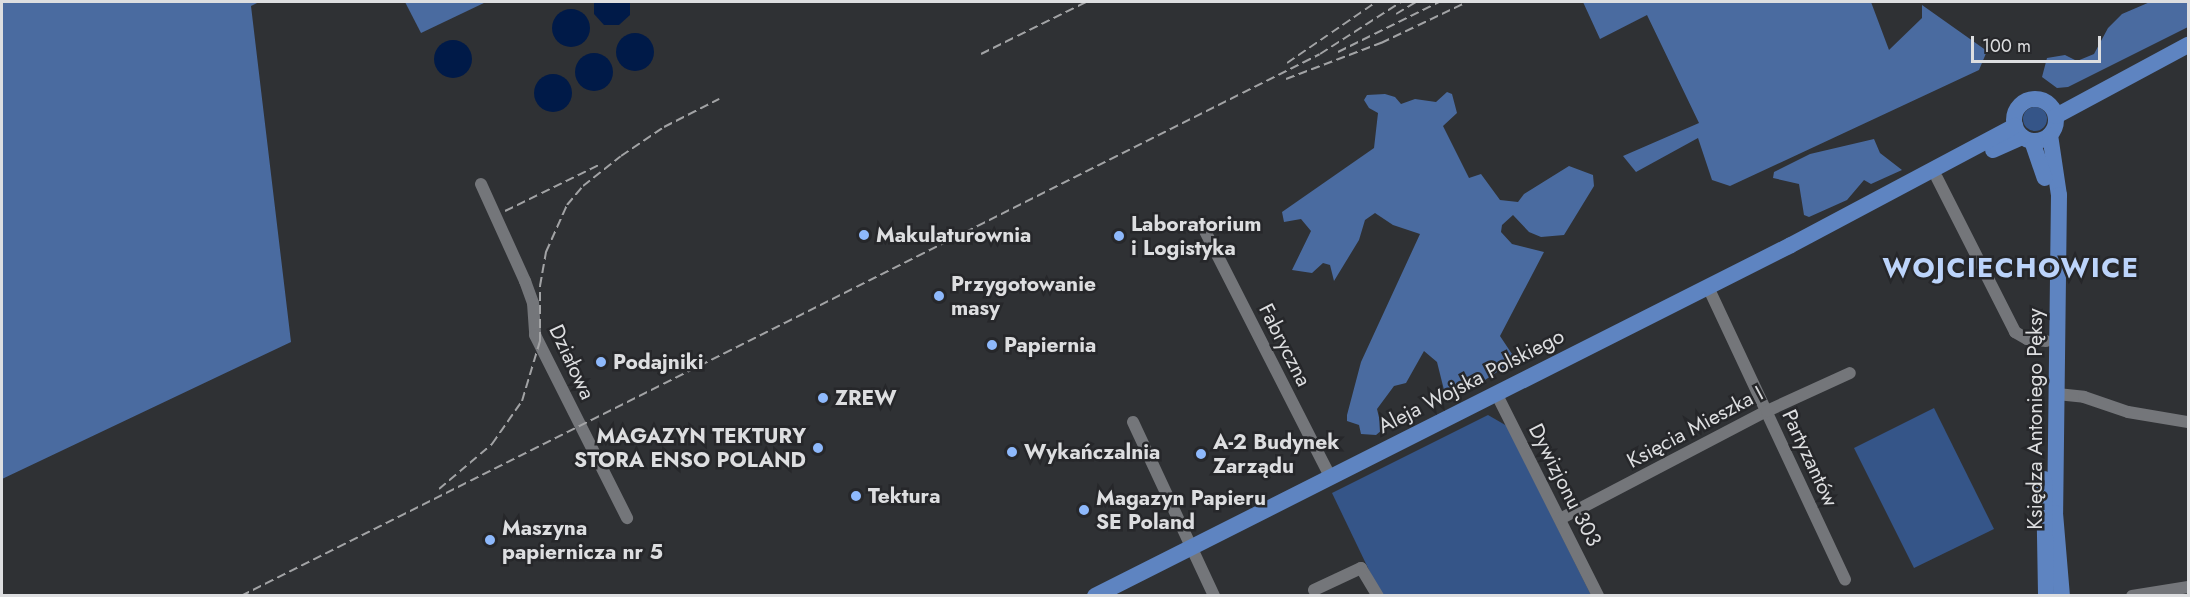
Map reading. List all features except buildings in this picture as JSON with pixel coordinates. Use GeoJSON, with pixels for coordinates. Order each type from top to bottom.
{"type":"FeatureCollection","features":[{"type":"Feature","properties":{"kind":"main road"},"geometry":{"type":"LineString","coordinates":[[2053,111],[2188,45]]}},
{"type":"Feature","properties":{"kind":"main road"},"geometry":{"type":"LineString","coordinates":[[2040,100],[2053,111],[2050,135],[2023,134],[2014,115],[2023,103],[2040,100]]}},
{"type":"Feature","properties":{"kind":"main road","name":"Aleja Wojska Polskiego"},"geometry":{"type":"LineString","coordinates":[[1866,206],[1937,177],[2023,134]]}},
{"type":"Feature","properties":{"kind":"main road","name":"Aleja Wojska Polskiego"},"geometry":{"type":"LineString","coordinates":[[1095,596],[1866,206],[2023,134]]}},
{"type":"Feature","properties":{"kind":"main road","name":"Księdza Antoniego Pęksy"},"geometry":{"type":"LineString","coordinates":[[2023,134],[2040,156],[2048,198],[2046,596]]}},
{"type":"Feature","properties":{"kind":"main road","name":"Księdza Antoniego Pęksy"},"geometry":{"type":"LineString","coordinates":[[2050,135],[2059,205],[2055,513],[2062,596]]}},
{"type":"Feature","properties":{"kind":"street"},"geometry":{"type":"LineString","coordinates":[[1937,177],[2015,332],[2026,339],[2046,341]]}},
{"type":"Feature","properties":{"kind":"street","name":"Działowa"},"geometry":{"type":"LineString","coordinates":[[481,184],[525,281],[532,303],[535,335],[627,518]]}},
{"type":"Feature","properties":{"kind":"street","name":"Fabryczna"},"geometry":{"type":"LineString","coordinates":[[1205,231],[1331,478]]}},
{"type":"Feature","properties":{"kind":"street","name":"Partyzantów"},"geometry":{"type":"LineString","coordinates":[[1708,287],[1845,580]]}},
{"type":"Feature","properties":{"kind":"street","name":"Księcia Mieszka I"},"geometry":{"type":"LineString","coordinates":[[1560,519],[1767,411],[1850,373]]}},
{"type":"Feature","properties":{"kind":"street","name":"Dywizjonu 303"},"geometry":{"type":"LineString","coordinates":[[1496,393],[1598,596]]}},
{"type":"Feature","properties":{"kind":"street"},"geometry":{"type":"LineString","coordinates":[[2057,394],[2084,397],[2128,412],[2188,422]]}},
{"type":"Feature","properties":{"kind":"street"},"geometry":{"type":"LineString","coordinates":[[1133,423],[1214,596]]}},
{"type":"Feature","properties":{"kind":"street"},"geometry":{"type":"LineString","coordinates":[[1314,590],[1361,568],[1377,596]]}},
{"type":"Feature","properties":{"kind":"street"},"geometry":{"type":"LineString","coordinates":[[2132,596],[2188,586]]}},
{"type":"Feature","properties":{"kind":"shaded area"},"geometry":{"type":"Polygon","coordinates":[[[2,2],[259,2],[251,6],[291,342],[2,479],[2,2]]]}},
{"type":"Feature","properties":{"kind":"shaded area"},"geometry":{"type":"Polygon","coordinates":[[[405,2],[486,2],[421,33],[405,2]]]}},
{"type":"Feature","properties":{"kind":"shaded area"},"geometry":{"type":"Polygon","coordinates":[[[594,2],[630,2],[630,15],[619,25],[604,25],[594,14],[594,2]]]}},
{"type":"Feature","properties":{"kind":"shaded area"},"geometry":{"type":"Polygon","coordinates":[[[1583,2],[1871,2],[1889,50],[1922,18],[1922,5],[1987,51],[1979,70],[1730,186],[1712,180],[1698,138],[1636,172],[1623,156],[1699,123],[1647,15],[1600,39],[1583,2]]]}},
{"type":"Feature","properties":{"kind":"shaded area"},"geometry":{"type":"Polygon","coordinates":[[[2150,2],[2188,2],[2188,27],[2068,87],[2057,88],[2042,77],[2047,58],[2065,55],[2077,61],[2094,54],[2108,28],[2122,14],[2150,2]]]}},
{"type":"Feature","properties":{"kind":"shaded area"},"geometry":{"type":"Polygon","coordinates":[[[571,9],[578,10],[584,15],[589,21],[589,35],[584,41],[578,46],[571,47],[564,46],[558,41],[553,35],[552,28],[553,21],[558,15],[564,10],[571,9]]]}},
{"type":"Feature","properties":{"kind":"shaded area"},"geometry":{"type":"Polygon","coordinates":[[[635,33],[642,34],[648,39],[653,45],[653,59],[648,65],[642,70],[635,71],[628,70],[622,65],[617,59],[616,52],[617,45],[622,39],[628,34],[635,33]]]}},
{"type":"Feature","properties":{"kind":"shaded area"},"geometry":{"type":"Polygon","coordinates":[[[453,40],[460,41],[466,46],[471,52],[471,66],[466,72],[460,77],[453,78],[446,77],[440,72],[435,66],[434,59],[435,52],[440,46],[446,41],[453,40]]]}},
{"type":"Feature","properties":{"kind":"shaded area"},"geometry":{"type":"Polygon","coordinates":[[[594,53],[601,54],[607,59],[612,65],[612,79],[607,85],[601,90],[594,91],[587,90],[581,85],[576,79],[575,72],[576,65],[581,59],[587,54],[594,53]]]}},
{"type":"Feature","properties":{"kind":"shaded area"},"geometry":{"type":"Polygon","coordinates":[[[553,74],[560,75],[566,80],[571,86],[571,100],[566,106],[560,111],[553,112],[546,111],[540,106],[535,100],[534,93],[535,86],[540,80],[546,75],[553,74]]]}},
{"type":"Feature","properties":{"kind":"shaded area"},"geometry":{"type":"Polygon","coordinates":[[[1447,92],[1452,94],[1457,113],[1443,126],[1469,178],[1481,174],[1500,200],[1518,202],[1524,194],[1569,166],[1593,175],[1594,186],[1564,235],[1541,237],[1529,232],[1513,215],[1502,225],[1501,232],[1512,244],[1544,252],[1500,336],[1512,354],[1509,364],[1473,388],[1449,391],[1444,390],[1437,362],[1424,351],[1406,383],[1394,386],[1377,409],[1382,430],[1376,435],[1361,434],[1359,425],[1347,421],[1347,415],[1361,362],[1420,234],[1393,225],[1375,213],[1365,220],[1359,240],[1334,281],[1330,265],[1323,263],[1312,273],[1292,270],[1311,231],[1301,219],[1284,222],[1282,212],[1374,148],[1378,113],[1369,108],[1364,100],[1367,95],[1385,94],[1395,97],[1401,104],[1415,99],[1436,102],[1447,92]]]}},
{"type":"Feature","properties":{"kind":"shaded area"},"geometry":{"type":"Polygon","coordinates":[[[2035,107],[2044,110],[2047,119],[2044,128],[2035,131],[2026,128],[2023,119],[2026,110],[2035,107]]]}},
{"type":"Feature","properties":{"kind":"shaded area"},"geometry":{"type":"Polygon","coordinates":[[[1874,139],[1880,153],[1902,170],[1871,184],[1864,180],[1847,200],[1809,217],[1804,215],[1799,184],[1773,178],[1774,172],[1810,154],[1874,139]]]}},
{"type":"Feature","properties":{"kind":"shaded area"},"geometry":{"type":"Polygon","coordinates":[[[1934,408],[1994,529],[1914,568],[1854,448],[1934,408]]]}},
{"type":"Feature","properties":{"kind":"shaded area"},"geometry":{"type":"Polygon","coordinates":[[[1488,415],[1507,426],[1591,595],[1381,595],[1332,493],[1488,415]]]}},
{"type":"Feature","properties":{"kind":"railway"},"geometry":{"type":"LineString","coordinates":[[981,54],[1086,2]]}},
{"type":"Feature","properties":{"kind":"railway"},"geometry":{"type":"LineString","coordinates":[[1287,63],[1376,2]]}},
{"type":"Feature","properties":{"kind":"railway"},"geometry":{"type":"LineString","coordinates":[[241,596],[1320,54],[1401,2]]}},
{"type":"Feature","properties":{"kind":"railway"},"geometry":{"type":"LineString","coordinates":[[1396,14],[1416,2]]}},
{"type":"Feature","properties":{"kind":"railway"},"geometry":{"type":"LineString","coordinates":[[1338,52],[1439,2]]}},
{"type":"Feature","properties":{"kind":"railway"},"geometry":{"type":"LineString","coordinates":[[1286,79],[1381,43],[1467,2]]}},
{"type":"Feature","properties":{"kind":"railway"},"geometry":{"type":"LineString","coordinates":[[439,489],[492,444],[522,401],[540,341],[540,286],[546,252],[567,205],[583,186],[621,156],[664,127],[719,99]]}},
{"type":"Feature","properties":{"kind":"railway"},"geometry":{"type":"LineString","coordinates":[[505,211],[601,164]]}},
{"type":"Feature","properties":{"kind":"place","name":"Makulaturownia"},"geometry":{"type":"Point","coordinates":[864,235]}},
{"type":"Feature","properties":{"kind":"place","name":"Laboratorium i Logistyka"},"geometry":{"type":"Point","coordinates":[1119,236]}},
{"type":"Feature","properties":{"kind":"place","name":"Przygotowanie masy"},"geometry":{"type":"Point","coordinates":[939,296]}},
{"type":"Feature","properties":{"kind":"place","name":"Papiernia"},"geometry":{"type":"Point","coordinates":[992,345]}},
{"type":"Feature","properties":{"kind":"place","name":"Podajniki"},"geometry":{"type":"Point","coordinates":[601,362]}},
{"type":"Feature","properties":{"kind":"place","name":"ZREW"},"geometry":{"type":"Point","coordinates":[823,398]}},
{"type":"Feature","properties":{"kind":"place","name":"MAGAZYN TEKTURY STORA ENSO POLAND"},"geometry":{"type":"Point","coordinates":[818,448]}},
{"type":"Feature","properties":{"kind":"place","name":"Wykańczalnia"},"geometry":{"type":"Point","coordinates":[1012,452]}},
{"type":"Feature","properties":{"kind":"place","name":"A-2 Budynek Zarządu"},"geometry":{"type":"Point","coordinates":[1201,454]}},
{"type":"Feature","properties":{"kind":"place","name":"Tektura"},"geometry":{"type":"Point","coordinates":[856,496]}},
{"type":"Feature","properties":{"kind":"place","name":"Magazyn Papieru SE Poland"},"geometry":{"type":"Point","coordinates":[1084,510]}},
{"type":"Feature","properties":{"kind":"place","name":"Maszyna papiernicza nr 5"},"geometry":{"type":"Point","coordinates":[490,540]}},
{"type":"Feature","properties":{"kind":"district","name":"WOJCIECHOWICE"},"geometry":{"type":"Point","coordinates":[2011,268]}}]}
